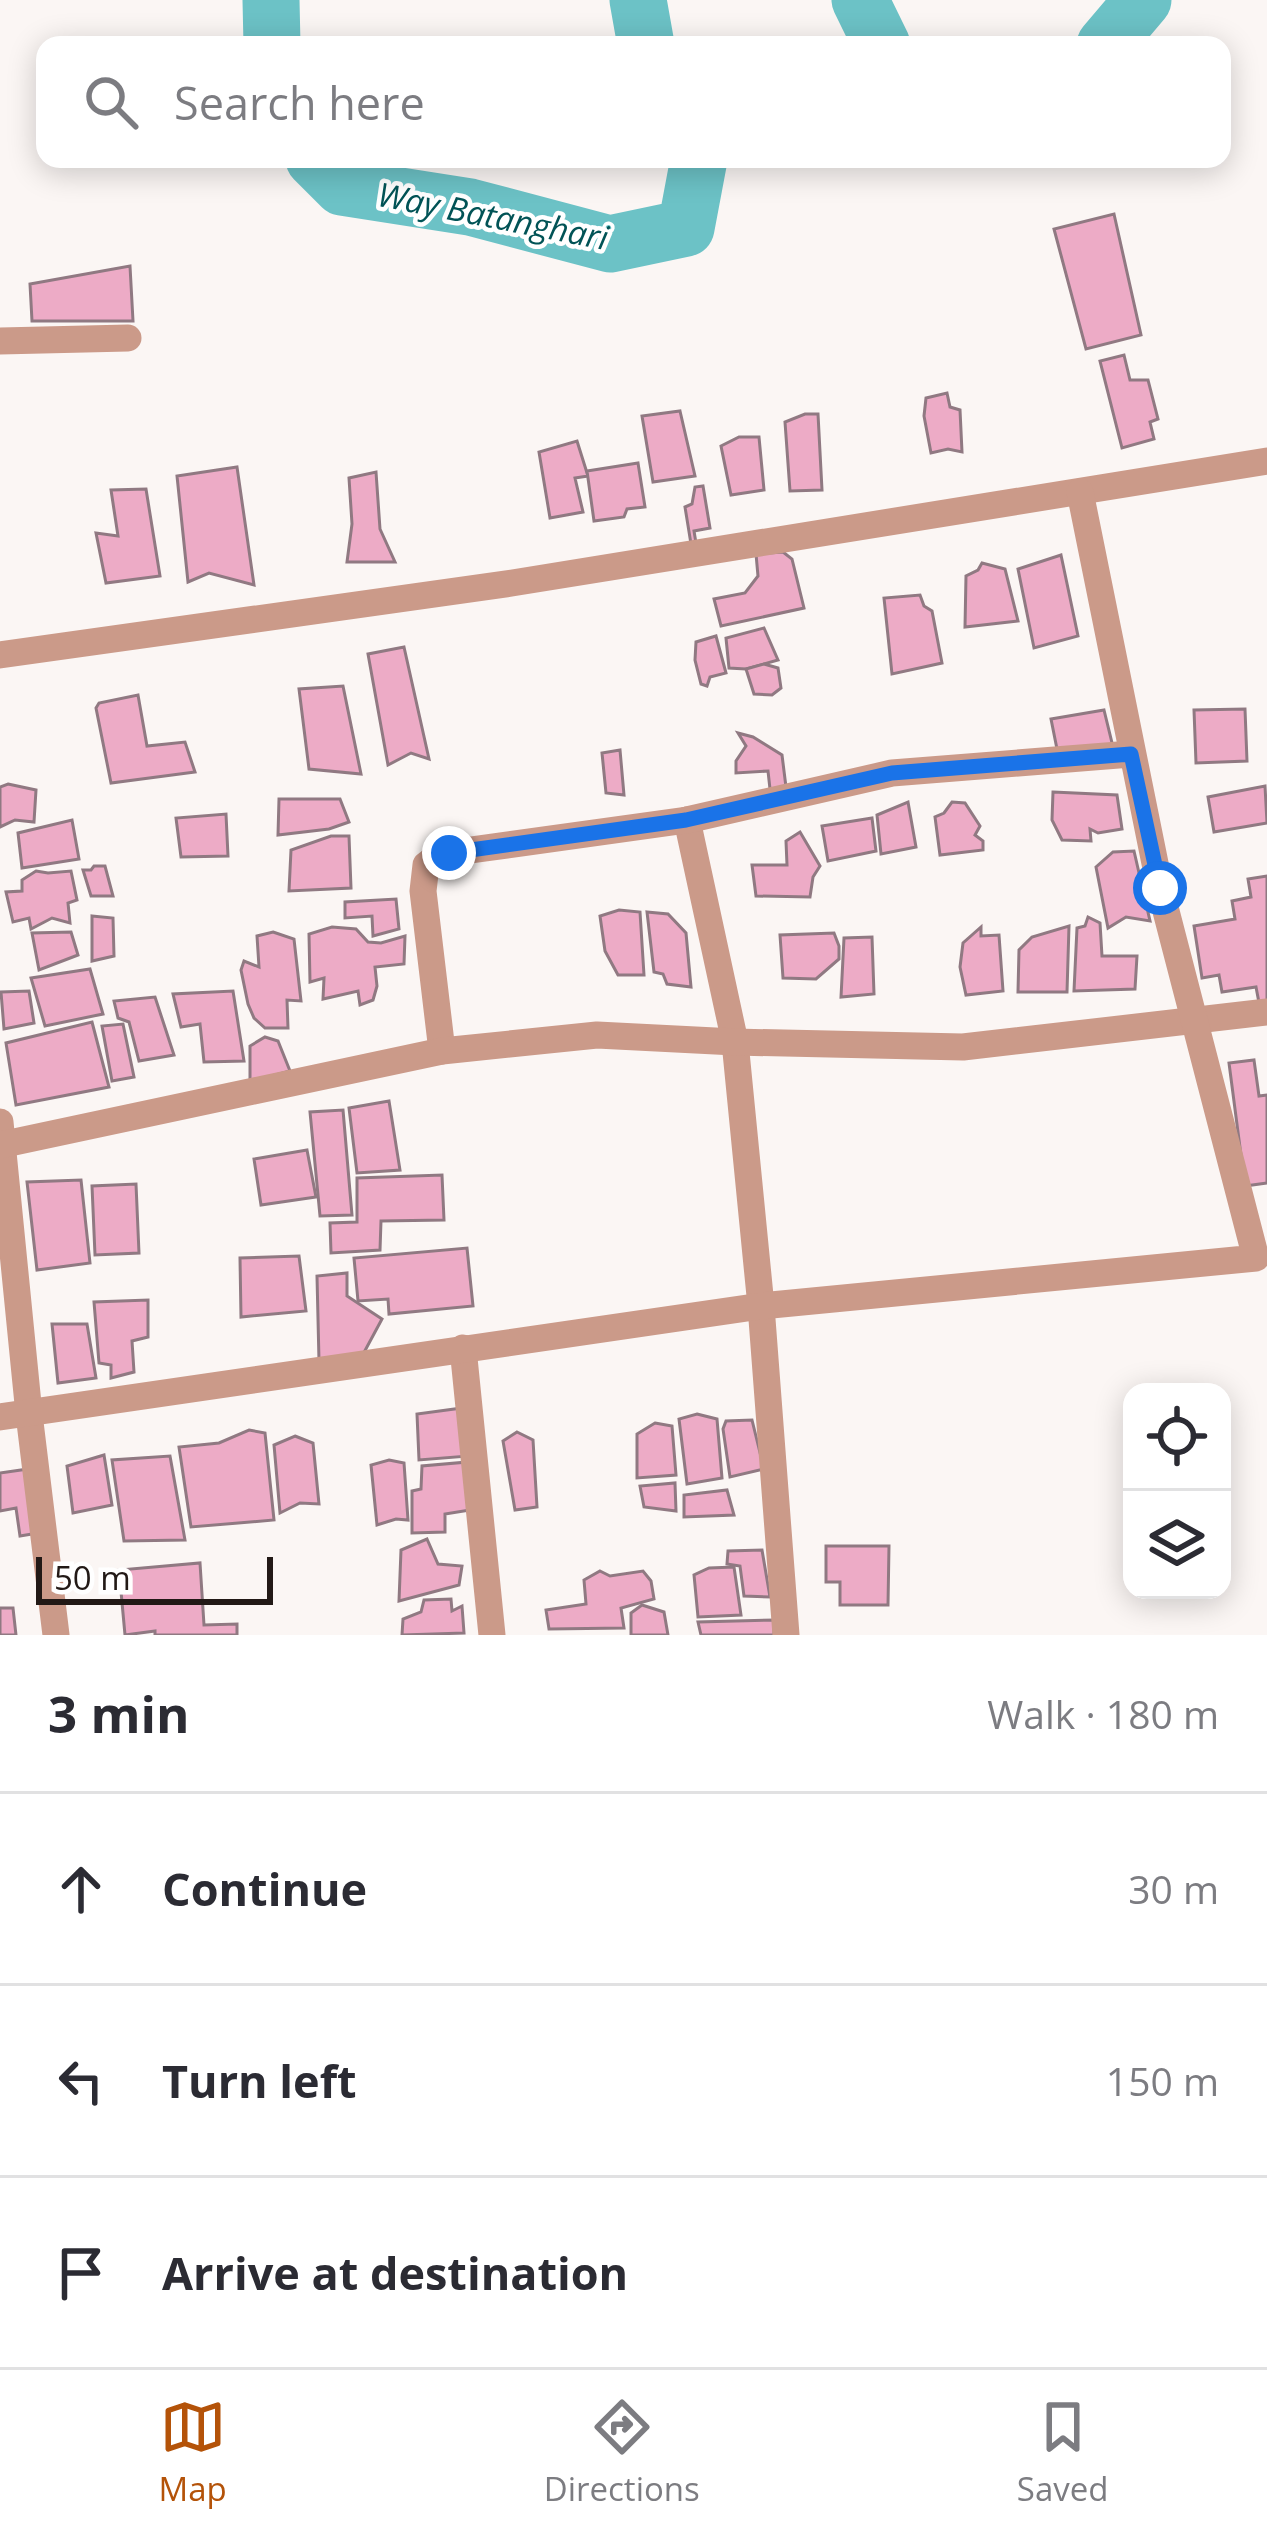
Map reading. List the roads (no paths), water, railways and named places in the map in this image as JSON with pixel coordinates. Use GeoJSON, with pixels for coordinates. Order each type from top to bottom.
{"type":"FeatureCollection","features":[{"type":"Feature","properties":{"kind":"street"},"geometry":{"type":"LineString","coordinates":[[0,341],[128,338]]}},
{"type":"Feature","properties":{"kind":"street"},"geometry":{"type":"LineString","coordinates":[[0,655],[512,583],[1267,461]]}},
{"type":"Feature","properties":{"kind":"street"},"geometry":{"type":"LineString","coordinates":[[14,1416],[761,1306],[1262,1257],[1160,888],[1080,492]]}},
{"type":"Feature","properties":{"kind":"street"},"geometry":{"type":"LineString","coordinates":[[442,1051],[423,891],[426,865],[435,858],[686,820],[892,773],[1131,754]]}},
{"type":"Feature","properties":{"kind":"street"},"geometry":{"type":"LineString","coordinates":[[686,820],[735,1042],[786,1635]]}},
{"type":"Feature","properties":{"kind":"street"},"geometry":{"type":"LineString","coordinates":[[56,1635],[14,1416],[1,1137],[442,1051],[597,1035],[962,1046],[1267,1012]]}},
{"type":"Feature","properties":{"kind":"street"},"geometry":{"type":"LineString","coordinates":[[463,1348],[492,1635]]}},
{"type":"Feature","properties":{"kind":"waterway","name":"Way Batanghari"},"geometry":{"type":"LineString","coordinates":[[271,0],[272,36]]}},
{"type":"Feature","properties":{"kind":"waterway","name":"Way Batanghari"},"geometry":{"type":"LineString","coordinates":[[638,0],[644,36]]}},
{"type":"Feature","properties":{"kind":"waterway","name":"Way Batanghari"},"geometry":{"type":"LineString","coordinates":[[860,0],[878,36]]}},
{"type":"Feature","properties":{"kind":"waterway","name":"Way Batanghari"},"geometry":{"type":"LineString","coordinates":[[1113,36],[1143,0]]}},
{"type":"Feature","properties":{"kind":"waterway","name":"Way Batanghari"},"geometry":{"type":"LineString","coordinates":[[323,168],[342,187],[470,207],[610,244],[686,228],[697,168]]}}]}
